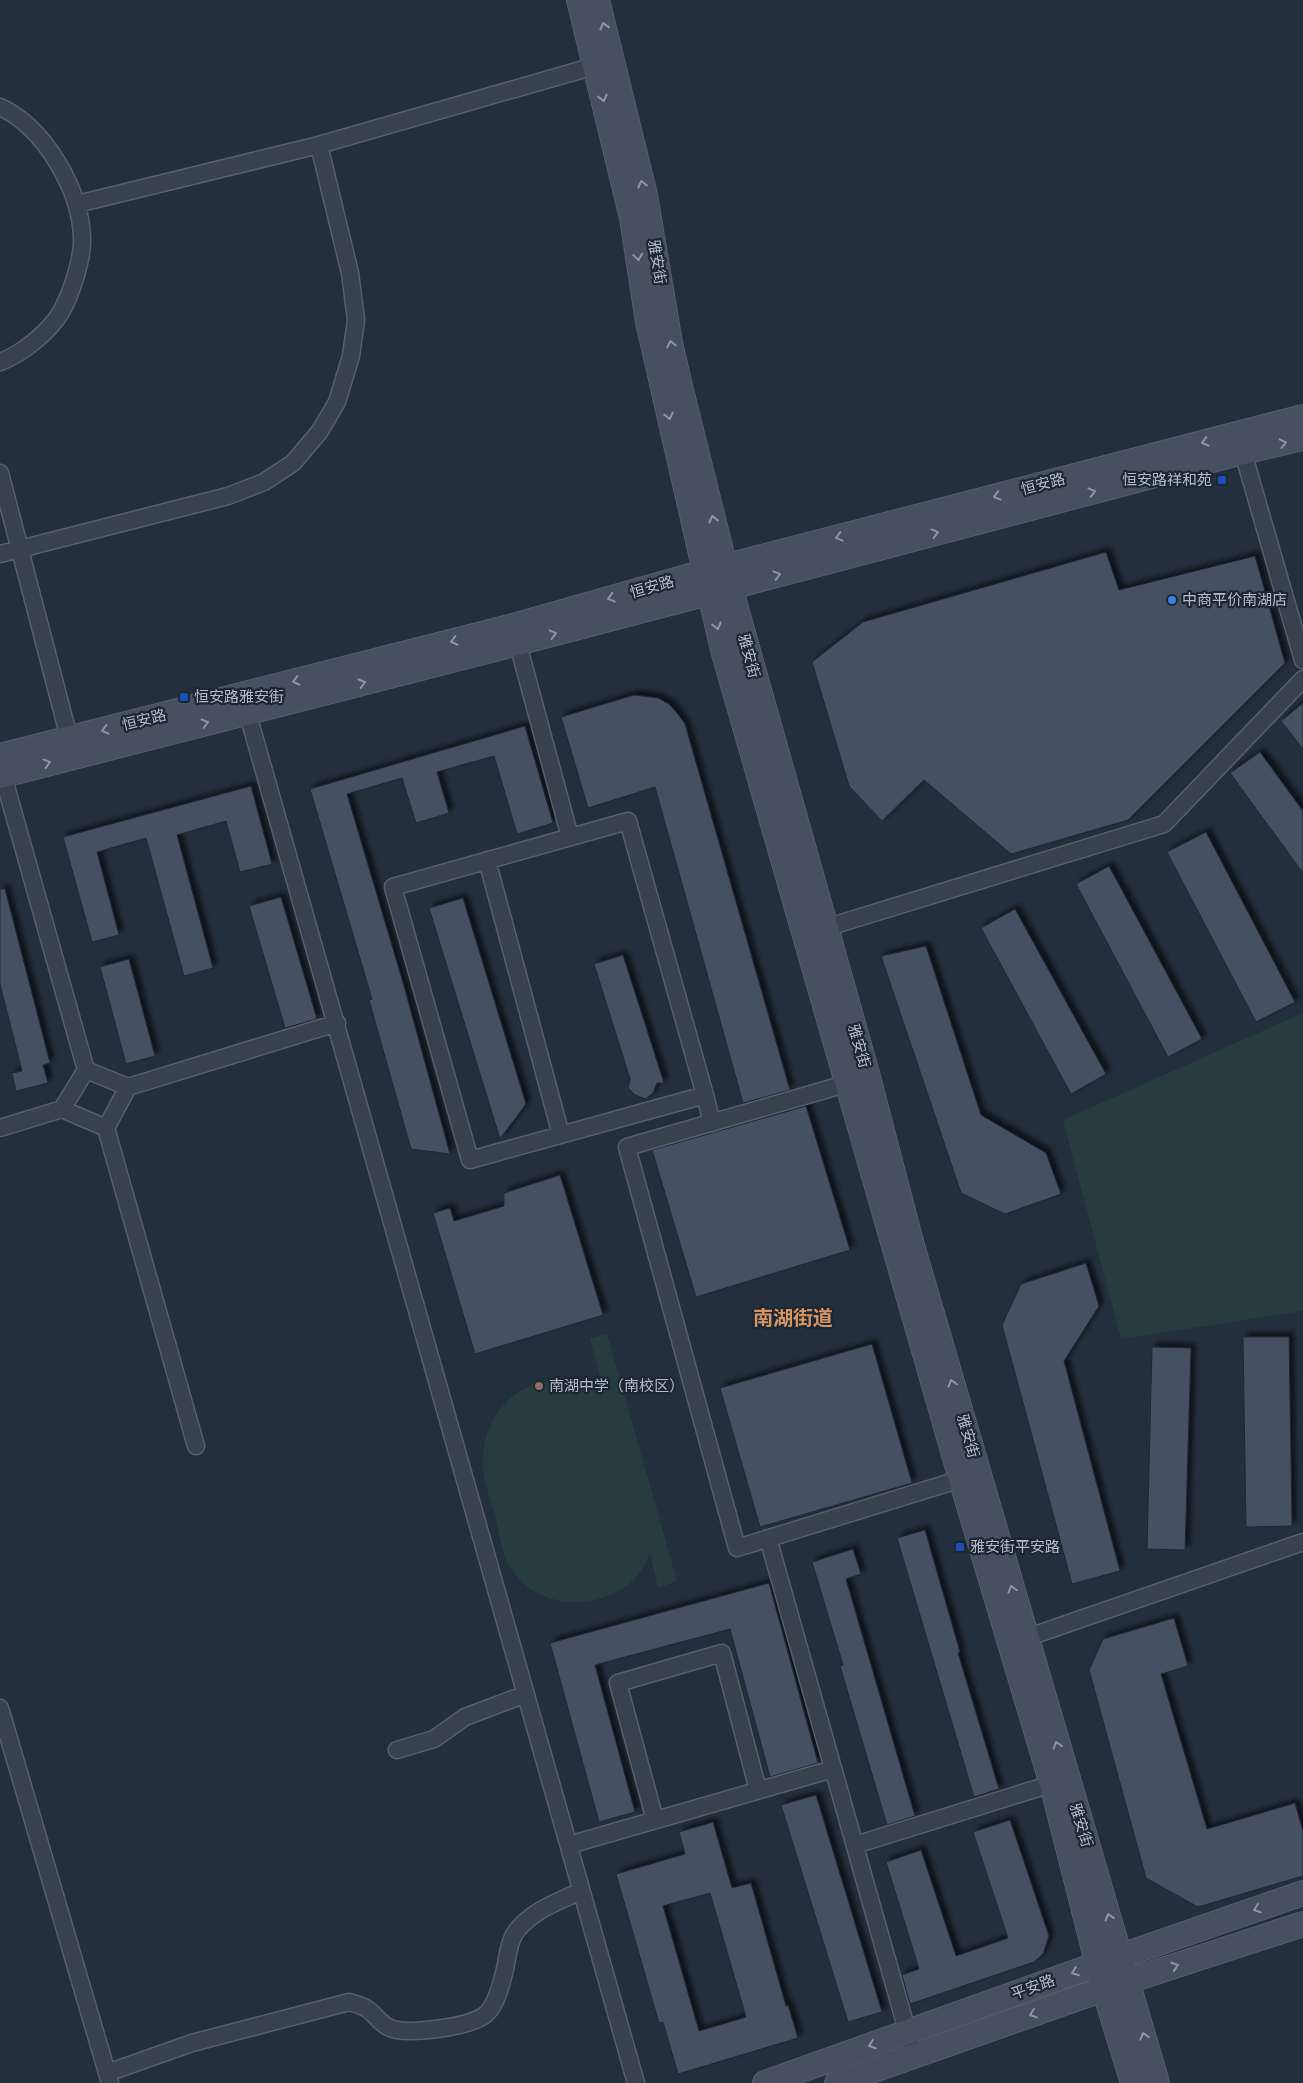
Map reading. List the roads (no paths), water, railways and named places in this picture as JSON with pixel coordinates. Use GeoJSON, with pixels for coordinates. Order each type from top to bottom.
{"type":"FeatureCollection","features":[{"type":"Feature","properties":{"kind":"main road","name":"雅安街"},"geometry":{"type":"LineString","coordinates":[[579,0],[603,64],[645,195],[676,369],[717,579],[824,928],[857,1080]]}},
{"type":"Feature","properties":{"kind":"main road","name":"雅安街"},"geometry":{"type":"LineString","coordinates":[[597,0],[603,64]]}},
{"type":"Feature","properties":{"kind":"main road","name":"恒安路"},"geometry":{"type":"LineString","coordinates":[[1,768],[71,748],[515,635],[717,579],[1240,443],[1303,417]]}},
{"type":"Feature","properties":{"kind":"main road","name":"恒安路"},"geometry":{"type":"LineString","coordinates":[[1240,443],[1303,438]]}},
{"type":"Feature","properties":{"kind":"main road","name":"雅安街"},"geometry":{"type":"LineString","coordinates":[[717,579],[723,650],[857,1080],[911,1242],[970,1477],[1060,1782],[1121,1956],[1157,2083]]}},
{"type":"Feature","properties":{"kind":"main road","name":"雅安街"},"geometry":{"type":"LineString","coordinates":[[970,1477],[1026,1638],[1060,1782],[1098,1964],[1133,2083]]}},
{"type":"Feature","properties":{"kind":"main road","name":"平安路"},"geometry":{"type":"LineString","coordinates":[[765,2083],[1303,1893]]}},
{"type":"Feature","properties":{"kind":"main road","name":"平安路"},"geometry":{"type":"LineString","coordinates":[[850,2081],[1104,1988],[1303,1924]]}},
{"type":"Feature","properties":{"kind":"street"},"geometry":{"type":"LineString","coordinates":[[77,204],[319,145],[603,64]]}},
{"type":"Feature","properties":{"kind":"street"},"geometry":{"type":"LineString","coordinates":[[0,108],[30,128],[53,155],[66,177],[77,204],[82,239],[77,271],[61,312],[37,339],[14,357],[0,362]]}},
{"type":"Feature","properties":{"kind":"street"},"geometry":{"type":"LineString","coordinates":[[0,554],[228,496],[264,482],[293,462],[320,431],[338,402],[351,356],[356,320],[350,273],[319,145]]}},
{"type":"Feature","properties":{"kind":"street"},"geometry":{"type":"LineString","coordinates":[[1240,443],[1303,660]]}},
{"type":"Feature","properties":{"kind":"street"},"geometry":{"type":"LineString","coordinates":[[0,473],[71,748]]}},
{"type":"Feature","properties":{"kind":"street"},"geometry":{"type":"LineString","coordinates":[[515,635],[570,837]]}},
{"type":"Feature","properties":{"kind":"street"},"geometry":{"type":"LineString","coordinates":[[824,928],[1164,824],[1303,679]]}},
{"type":"Feature","properties":{"kind":"street"},"geometry":{"type":"LineString","coordinates":[[245,703],[337,1022],[636,2083]]}},
{"type":"Feature","properties":{"kind":"street"},"geometry":{"type":"LineString","coordinates":[[1,768],[86,1070],[62,1109]]}},
{"type":"Feature","properties":{"kind":"street"},"geometry":{"type":"LineString","coordinates":[[704,1095],[470,1160],[394,886],[628,821],[712,1123]]}},
{"type":"Feature","properties":{"kind":"street"},"geometry":{"type":"LineString","coordinates":[[487,860],[561,1135]]}},
{"type":"Feature","properties":{"kind":"street"},"geometry":{"type":"LineString","coordinates":[[86,1070],[128,1087],[337,1022]]}},
{"type":"Feature","properties":{"kind":"street"},"geometry":{"type":"LineString","coordinates":[[857,1080],[627,1147],[738,1548],[970,1477]]}},
{"type":"Feature","properties":{"kind":"street"},"geometry":{"type":"LineString","coordinates":[[128,1087],[106,1128],[196,1446]]}},
{"type":"Feature","properties":{"kind":"street"},"geometry":{"type":"LineString","coordinates":[[0,1128],[62,1109],[106,1128]]}},
{"type":"Feature","properties":{"kind":"street"},"geometry":{"type":"LineString","coordinates":[[768,1538],[914,2056]]}},
{"type":"Feature","properties":{"kind":"street"},"geometry":{"type":"LineString","coordinates":[[1026,1638],[1303,1542]]}},
{"type":"Feature","properties":{"kind":"street"},"geometry":{"type":"LineString","coordinates":[[655,1820],[618,1683],[722,1653],[758,1790]]}},
{"type":"Feature","properties":{"kind":"street"},"geometry":{"type":"LineString","coordinates":[[398,1750],[434,1739],[465,1717],[526,1694]]}},
{"type":"Feature","properties":{"kind":"street"},"geometry":{"type":"LineString","coordinates":[[0,1708],[109,2078],[192,2044],[349,2002],[359,2004],[369,2010],[384,2026],[395,2030],[412,2031],[480,2019],[489,2011],[497,1994],[505,1971],[509,1943],[516,1932],[537,1912],[582,1891]]}},
{"type":"Feature","properties":{"kind":"street"},"geometry":{"type":"LineString","coordinates":[[569,1845],[833,1768]]}},
{"type":"Feature","properties":{"kind":"street"},"geometry":{"type":"LineString","coordinates":[[855,1845],[1060,1782]]}},
{"type":"Feature","properties":{"kind":"place","name":"恒安路祥和苑"},"geometry":{"type":"Point","coordinates":[1222,480]}},
{"type":"Feature","properties":{"kind":"place","name":"中商平价南湖店"},"geometry":{"type":"Point","coordinates":[1172,600]}},
{"type":"Feature","properties":{"kind":"place","name":"恒安路雅安街"},"geometry":{"type":"Point","coordinates":[184,697]}},
{"type":"Feature","properties":{"kind":"place","name":"南湖中学（南校区）"},"geometry":{"type":"Point","coordinates":[539,1386]}},
{"type":"Feature","properties":{"kind":"place","name":"雅安街平安路"},"geometry":{"type":"Point","coordinates":[960,1547]}},
{"type":"Feature","properties":{"kind":"district","name":"南湖街道"},"geometry":{"type":"Point","coordinates":[793,1318]}}]}
